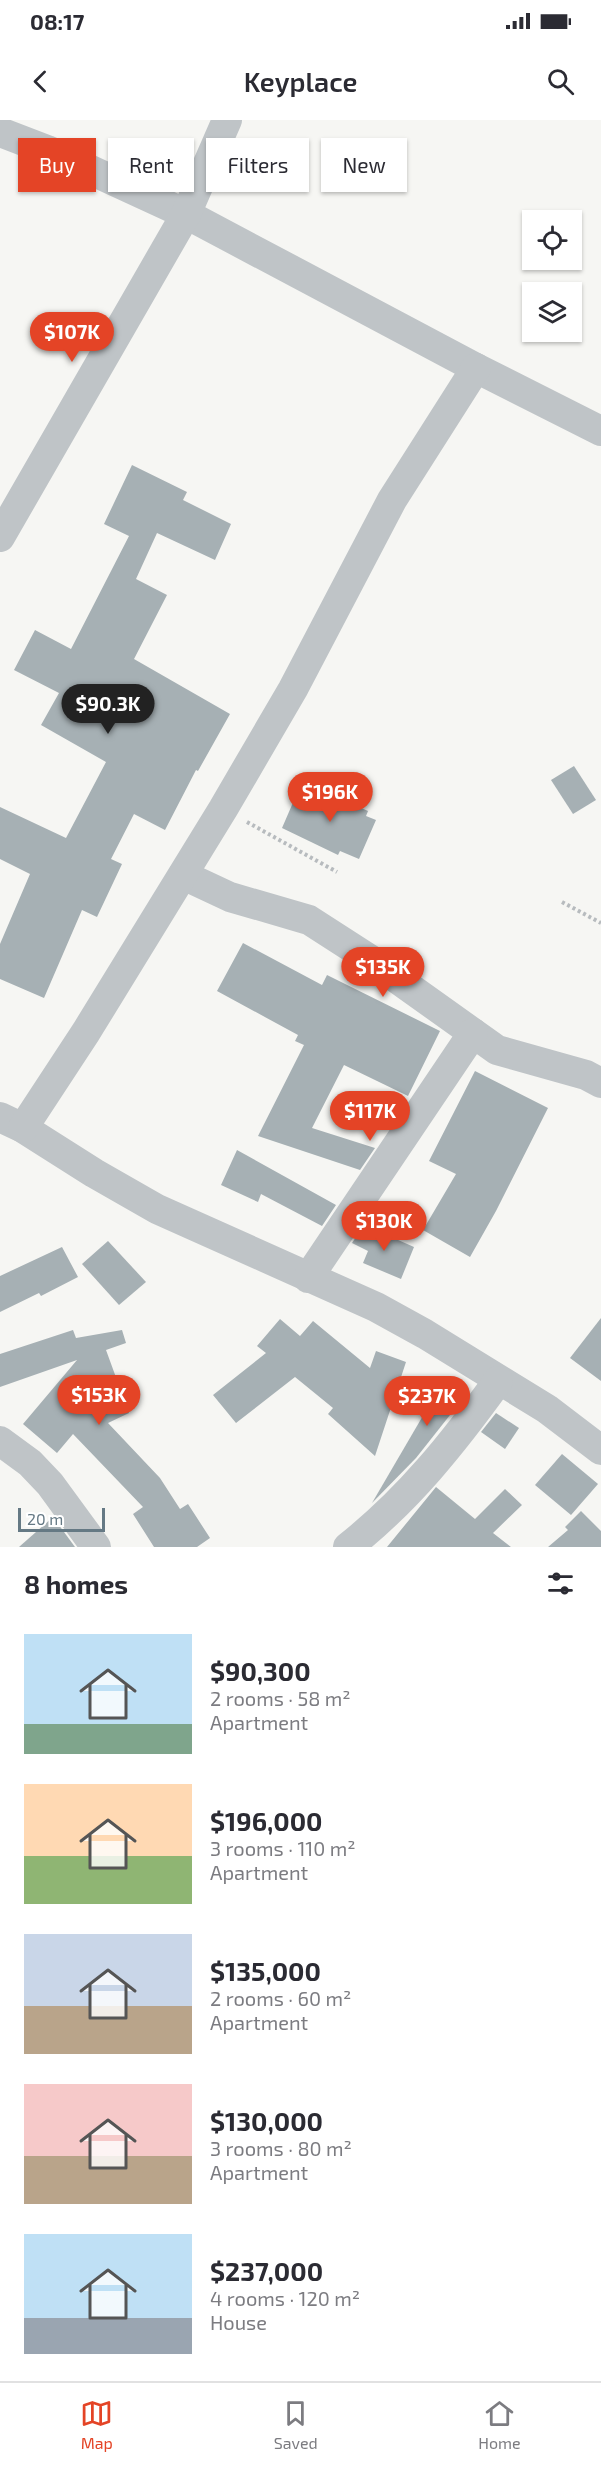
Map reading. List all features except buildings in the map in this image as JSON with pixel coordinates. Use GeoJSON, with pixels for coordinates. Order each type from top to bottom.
{"type":"FeatureCollection","features":[{"type":"Feature","properties":{"kind":"street"},"geometry":{"type":"LineString","coordinates":[[0,537],[186,214],[227,120]]}},
{"type":"Feature","properties":{"kind":"street"},"geometry":{"type":"LineString","coordinates":[[0,132],[47,150],[186,214],[476,368],[601,431]]}},
{"type":"Feature","properties":{"kind":"street"},"geometry":{"type":"LineString","coordinates":[[476,368],[392,500],[303,670],[183,875],[86,1032],[12,1122],[157,1209],[376,1307],[425,1334],[498,1381],[547,1409],[601,1449]]}},
{"type":"Feature","properties":{"kind":"street"},"geometry":{"type":"LineString","coordinates":[[183,875],[231,897],[309,920],[368,958],[497,1050],[586,1075],[601,1083]]}},
{"type":"Feature","properties":{"kind":"street"},"geometry":{"type":"LineString","coordinates":[[308,1278],[473,1033]]}},
{"type":"Feature","properties":{"kind":"street"},"geometry":{"type":"LineString","coordinates":[[348,1547],[418,1483],[457,1438],[498,1381]]}},
{"type":"Feature","properties":{"kind":"street"},"geometry":{"type":"LineString","coordinates":[[0,1442],[30,1463],[50,1484],[96,1547]]}},
{"type":"Feature","properties":{"kind":"path"},"geometry":{"type":"LineString","coordinates":[[223,808],[337,872]]}},
{"type":"Feature","properties":{"kind":"path"},"geometry":{"type":"LineString","coordinates":[[562,902],[601,923]]}}]}
